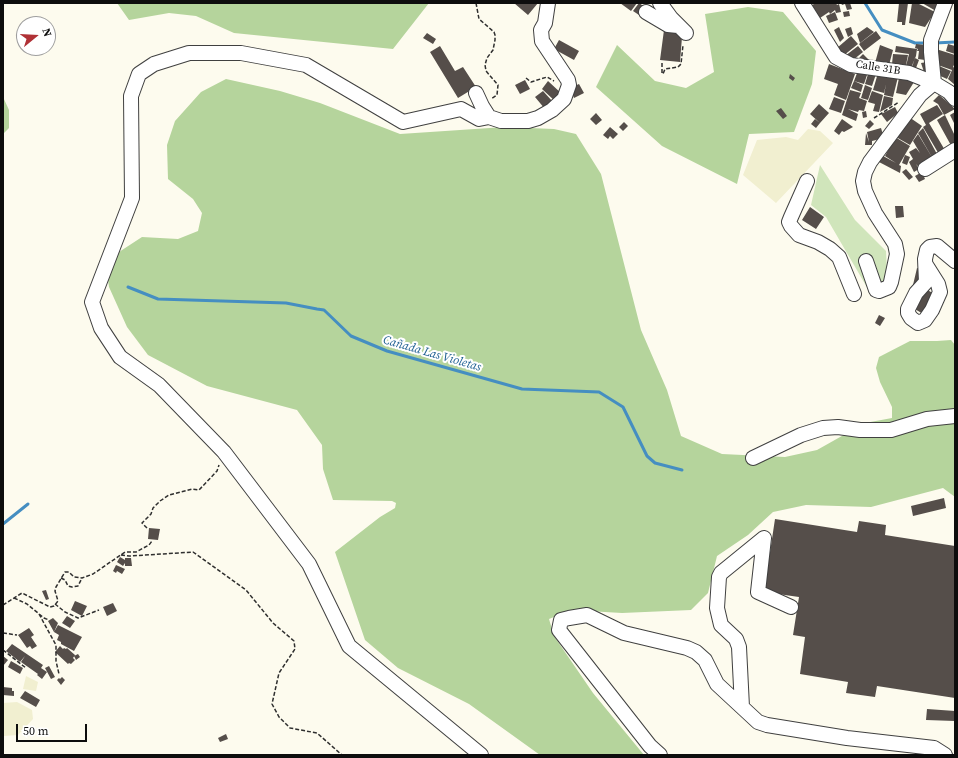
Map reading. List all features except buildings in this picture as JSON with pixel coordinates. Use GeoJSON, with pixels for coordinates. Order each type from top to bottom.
{"type":"FeatureCollection","features":[{"type":"Feature","properties":{"kind":"street"},"geometry":{"type":"LineString","coordinates":[[482,755],[349,646],[309,564],[224,452],[159,385],[120,357],[100,328],[92,302],[132,198],[131,96],[139,74],[154,64],[189,53],[241,53],[306,64],[403,122],[461,109],[480,119],[489,117],[500,121],[528,121],[538,118],[552,110],[564,98],[569,85],[568,80],[542,41],[541,30],[545,23],[548,3]]}},
{"type":"Feature","properties":{"kind":"street"},"geometry":{"type":"LineString","coordinates":[[660,3],[671,18],[682,29]]}},
{"type":"Feature","properties":{"kind":"street","name":"Calle 31B"},"geometry":{"type":"LineString","coordinates":[[802,3],[836,57],[852,64],[909,73],[934,83],[949,92],[955,99]]}},
{"type":"Feature","properties":{"kind":"street"},"geometry":{"type":"LineString","coordinates":[[866,261],[876,290],[879,291],[889,287],[897,254],[895,244],[875,213],[865,191],[863,181],[865,172],[870,162],[920,95],[934,83],[931,46],[945,3]]}},
{"type":"Feature","properties":{"kind":"street"},"geometry":{"type":"LineString","coordinates":[[940,17],[951,11],[955,6]]}},
{"type":"Feature","properties":{"kind":"street"},"geometry":{"type":"LineString","coordinates":[[646,12],[668,25],[682,29]]}},
{"type":"Feature","properties":{"kind":"street"},"geometry":{"type":"LineString","coordinates":[[481,97],[482,106],[489,117]]}},
{"type":"Feature","properties":{"kind":"street"},"geometry":{"type":"LineString","coordinates":[[925,169],[955,150]]}},
{"type":"Feature","properties":{"kind":"street"},"geometry":{"type":"LineString","coordinates":[[807,181],[789,222],[799,235],[818,242],[830,249],[839,257],[854,294]]}},
{"type":"Feature","properties":{"kind":"street"},"geometry":{"type":"LineString","coordinates":[[926,264],[925,254],[930,247],[934,246],[937,246],[955,261]]}},
{"type":"Feature","properties":{"kind":"street"},"geometry":{"type":"LineString","coordinates":[[753,458],[802,435],[823,428],[838,427],[860,430],[891,430],[927,419],[955,416]]}},
{"type":"Feature","properties":{"kind":"street"},"geometry":{"type":"LineString","coordinates":[[742,708],[739,652],[736,639],[721,624],[717,608],[719,577],[721,573],[764,538],[758,592],[791,607]]}},
{"type":"Feature","properties":{"kind":"street"},"geometry":{"type":"LineString","coordinates":[[660,755],[650,746],[559,630],[561,620],[587,616],[624,633],[687,648],[696,652],[705,660],[717,684],[758,722],[767,725],[847,738],[934,748],[945,755]]}},
{"type":"Feature","properties":{"kind":"path"},"geometry":{"type":"LineString","coordinates":[[476,3],[479,19],[494,32],[495,40],[493,50],[487,58],[486,71],[498,85],[496,95],[491,99],[481,97]]}},
{"type":"Feature","properties":{"kind":"path"},"geometry":{"type":"LineString","coordinates":[[662,63],[663,74],[665,70],[678,67],[681,64],[684,40],[682,29]]}},
{"type":"Feature","properties":{"kind":"path"},"geometry":{"type":"LineString","coordinates":[[526,78],[531,82],[547,77],[567,89]]}},
{"type":"Feature","properties":{"kind":"path"},"geometry":{"type":"LineString","coordinates":[[874,118],[901,101]]}},
{"type":"Feature","properties":{"kind":"path"},"geometry":{"type":"LineString","coordinates":[[147,528],[142,523],[151,514],[153,508],[169,496],[192,489],[199,490],[217,471],[224,452]]}},
{"type":"Feature","properties":{"kind":"path"},"geometry":{"type":"LineString","coordinates":[[3,605],[22,593],[50,607],[54,606],[58,601],[55,591],[65,572],[69,572],[74,577],[82,578],[92,574],[125,552],[140,551],[152,541]]}},
{"type":"Feature","properties":{"kind":"path"},"geometry":{"type":"LineString","coordinates":[[121,555],[129,556],[193,552],[246,590],[273,623],[294,641],[294,649],[279,673],[272,704],[280,717],[290,728],[317,733],[342,755]]}},
{"type":"Feature","properties":{"kind":"path"},"geometry":{"type":"LineString","coordinates":[[61,578],[65,580],[68,586],[72,587],[78,586],[82,578]]}},
{"type":"Feature","properties":{"kind":"path"},"geometry":{"type":"LineString","coordinates":[[14,598],[27,604],[49,620]]}},
{"type":"Feature","properties":{"kind":"path"},"geometry":{"type":"LineString","coordinates":[[55,604],[65,612],[78,618],[99,610]]}},
{"type":"Feature","properties":{"kind":"path"},"geometry":{"type":"LineString","coordinates":[[39,614],[56,646],[56,661],[59,674]]}},
{"type":"Feature","properties":{"kind":"path"},"geometry":{"type":"LineString","coordinates":[[3,633],[17,635]]}},
{"type":"Feature","properties":{"kind":"path"},"geometry":{"type":"LineString","coordinates":[[3,650],[26,668]]}},
{"type":"Feature","properties":{"kind":"shaded area"},"geometry":{"type":"Polygon","coordinates":[[[808,129],[820,131],[833,143],[776,203],[743,175],[757,140],[786,137],[798,140],[808,129]]]}},
{"type":"Feature","properties":{"kind":"shaded area"},"geometry":{"type":"Polygon","coordinates":[[[26,676],[38,682],[36,691],[23,689],[26,676]]]}},
{"type":"Feature","properties":{"kind":"shaded area"},"geometry":{"type":"Polygon","coordinates":[[[17,702],[32,710],[33,719],[18,735],[4,736],[3,703],[17,702]]]}},
{"type":"Feature","properties":{"kind":"green space"},"geometry":{"type":"Polygon","coordinates":[[[117,3],[429,3],[393,49],[234,33],[196,16],[169,13],[129,20],[117,3]]]}},
{"type":"Feature","properties":{"kind":"green space"},"geometry":{"type":"Polygon","coordinates":[[[748,7],[783,12],[816,51],[812,84],[794,132],[749,134],[737,184],[662,146],[596,87],[617,45],[655,81],[686,88],[714,72],[705,14],[748,7]]]}},
{"type":"Feature","properties":{"kind":"green space"},"geometry":{"type":"Polygon","coordinates":[[[226,79],[280,91],[320,103],[400,134],[505,127],[554,129],[576,134],[601,174],[641,330],[667,390],[681,436],[722,454],[785,457],[817,450],[865,423],[892,418],[892,407],[880,382],[876,368],[879,357],[910,341],[951,340],[955,345],[955,497],[943,488],[871,507],[806,505],[773,512],[748,535],[717,556],[708,593],[691,610],[622,613],[571,610],[549,619],[554,636],[593,693],[644,755],[540,755],[469,704],[398,668],[365,640],[335,552],[380,517],[395,508],[396,503],[392,501],[333,500],[323,469],[322,445],[297,410],[207,386],[148,355],[127,327],[109,287],[107,273],[119,252],[142,237],[178,239],[198,231],[202,213],[193,199],[168,179],[167,145],[175,121],[201,92],[226,79]]]}},
{"type":"Feature","properties":{"kind":"green space"},"geometry":{"type":"Polygon","coordinates":[[[3,97],[9,110],[9,128],[3,134],[3,97]]]}},
{"type":"Feature","properties":{"kind":"green space"},"geometry":{"type":"Polygon","coordinates":[[[820,165],[855,220],[886,251],[888,293],[872,296],[826,217],[811,205],[820,165]]]}},
{"type":"Feature","properties":{"kind":"waterway"},"geometry":{"type":"LineString","coordinates":[[865,3],[882,30],[915,43],[928,43]]}},
{"type":"Feature","properties":{"kind":"waterway"},"geometry":{"type":"LineString","coordinates":[[935,43],[955,42]]}},
{"type":"Feature","properties":{"kind":"waterway","name":"Cañada Las Violetas"},"geometry":{"type":"LineString","coordinates":[[128,287],[158,299],[286,303],[324,310],[351,336],[387,351],[522,389],[599,392],[623,407],[647,456],[655,463],[682,470]]}},
{"type":"Feature","properties":{"kind":"waterway"},"geometry":{"type":"LineString","coordinates":[[3,524],[28,504]]}}]}
